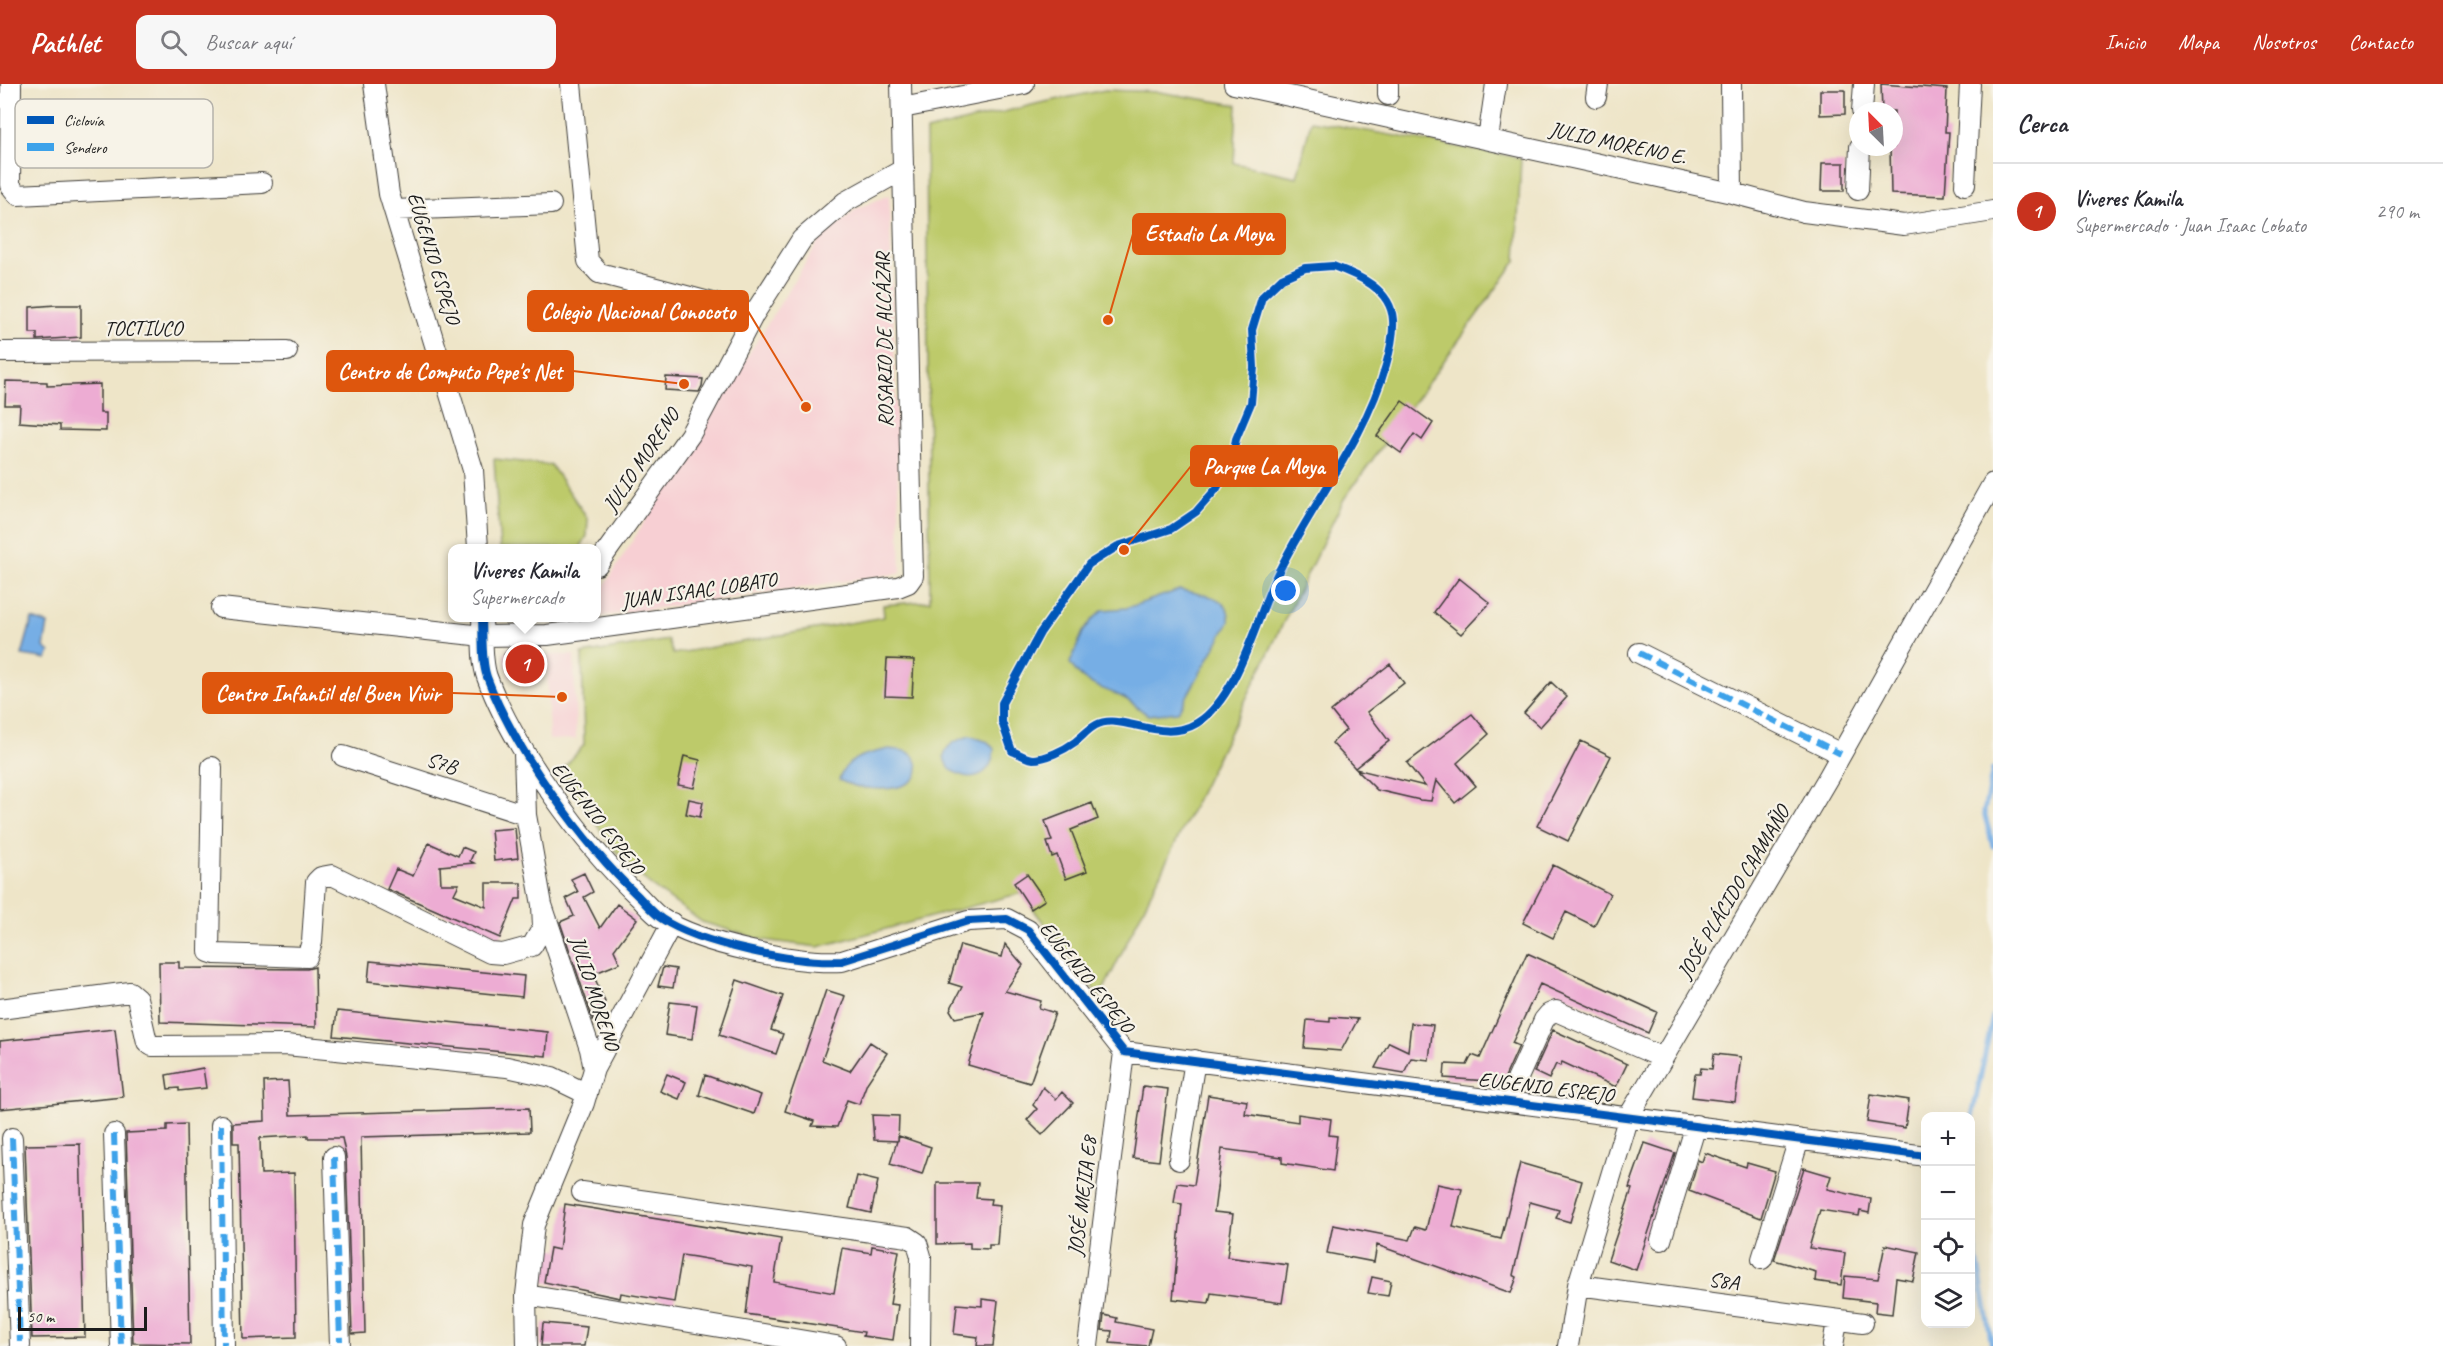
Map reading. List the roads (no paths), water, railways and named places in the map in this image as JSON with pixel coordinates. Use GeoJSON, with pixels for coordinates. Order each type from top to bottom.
{"type":"FeatureCollection","features":[{"type":"Feature","properties":{"kind":"street"},"geometry":{"type":"LineString","coordinates":[[11,84],[10,185],[18,195],[262,183]]}},
{"type":"Feature","properties":{"kind":"street","name":"EUGENIO ESPEJO"},"geometry":{"type":"LineString","coordinates":[[374,84],[389,194],[473,470],[478,544]]}},
{"type":"Feature","properties":{"kind":"street"},"geometry":{"type":"LineString","coordinates":[[571,84],[588,261],[591,265],[599,273],[754,314]]}},
{"type":"Feature","properties":{"kind":"street","name":"ROSARIO DE ALCÁZAR"},"geometry":{"type":"LineString","coordinates":[[898,587],[908,583],[913,576],[901,84]]}},
{"type":"Feature","properties":{"kind":"street"},"geometry":{"type":"LineString","coordinates":[[902,108],[1018,84]]}},
{"type":"Feature","properties":{"kind":"street","name":"JULIO MORENO E."},"geometry":{"type":"LineString","coordinates":[[1234,84],[1310,93],[1488,139],[1732,193],[1804,212],[1904,225],[1993,211]]}},
{"type":"Feature","properties":{"kind":"street"},"geometry":{"type":"LineString","coordinates":[[1488,139],[1496,84]]}},
{"type":"Feature","properties":{"kind":"street"},"geometry":{"type":"LineString","coordinates":[[1731,84],[1732,193]]}},
{"type":"Feature","properties":{"kind":"street"},"geometry":{"type":"LineString","coordinates":[[1863,102],[1864,84]]}},
{"type":"Feature","properties":{"kind":"street"},"geometry":{"type":"LineString","coordinates":[[1965,185],[1970,84]]}},
{"type":"Feature","properties":{"kind":"street"},"geometry":{"type":"LineString","coordinates":[[1858,190],[1860,156]]}},
{"type":"Feature","properties":{"kind":"street","name":"JULIO MORENO"},"geometry":{"type":"LineString","coordinates":[[601,560],[690,435],[754,314],[802,238],[845,202],[904,169]]}},
{"type":"Feature","properties":{"kind":"street"},"geometry":{"type":"LineString","coordinates":[[394,210],[551,204]]}},
{"type":"Feature","properties":{"kind":"street","name":"TOCTIUCO"},"geometry":{"type":"LineString","coordinates":[[0,352],[287,351]]}},
{"type":"Feature","properties":{"kind":"street","name":"JOSÉ PLÁCIDO CAAMAÑO"},"geometry":{"type":"LineString","coordinates":[[1568,1346],[1578,1286],[1629,1116],[1841,754],[1993,483]]}},
{"type":"Feature","properties":{"kind":"street","name":"JUAN ISAAC LOBATO"},"geometry":{"type":"LineString","coordinates":[[221,608],[548,634],[898,587]]}},
{"type":"Feature","properties":{"kind":"street"},"geometry":{"type":"LineString","coordinates":[[548,634],[557,622]]}},
{"type":"Feature","properties":{"kind":"street","name":"EUGENIO ESPEJO"},"geometry":{"type":"LineString","coordinates":[[482,627],[486,675],[524,753],[609,869],[662,919],[704,937],[753,952],[821,963],[842,962],[968,921],[989,917],[1007,919],[1028,930],[1124,1052],[1921,1155]]}},
{"type":"Feature","properties":{"kind":"street"},"geometry":{"type":"LineString","coordinates":[[1639,653],[1841,754]]}},
{"type":"Feature","properties":{"kind":"street","name":"JULIO MORENO"},"geometry":{"type":"LineString","coordinates":[[524,753],[526,815],[542,905],[591,1049],[594,1069],[587,1094],[534,1225],[526,1295],[527,1346]]}},
{"type":"Feature","properties":{"kind":"street","name":"S7B"},"geometry":{"type":"LineString","coordinates":[[343,756],[526,815]]}},
{"type":"Feature","properties":{"kind":"street"},"geometry":{"type":"LineString","coordinates":[[212,767],[209,951],[215,954],[307,957],[312,942],[316,882],[327,875],[332,875],[490,953],[503,954],[532,946],[543,927],[542,905]]}},
{"type":"Feature","properties":{"kind":"street"},"geometry":{"type":"LineString","coordinates":[[594,1069],[672,923]]}},
{"type":"Feature","properties":{"kind":"street"},"geometry":{"type":"LineString","coordinates":[[0,1009],[130,992],[137,998],[147,1040],[152,1046],[286,1045],[507,1067],[552,1077],[587,1094]]}},
{"type":"Feature","properties":{"kind":"street"},"geometry":{"type":"LineString","coordinates":[[1508,1100],[1544,1020],[1556,1011],[1663,1058]]}},
{"type":"Feature","properties":{"kind":"street","name":"JOSÉ MEJIA E8"},"geometry":{"type":"LineString","coordinates":[[1088,1346],[1124,1052]]}},
{"type":"Feature","properties":{"kind":"street"},"geometry":{"type":"LineString","coordinates":[[1179,1160],[1195,1060]]}},
{"type":"Feature","properties":{"kind":"street"},"geometry":{"type":"LineString","coordinates":[[221,1125],[224,1346]]}},
{"type":"Feature","properties":{"kind":"street"},"geometry":{"type":"LineString","coordinates":[[1661,1240],[1696,1125]]}},
{"type":"Feature","properties":{"kind":"street"},"geometry":{"type":"LineString","coordinates":[[114,1134],[122,1346]]}},
{"type":"Feature","properties":{"kind":"street"},"geometry":{"type":"LineString","coordinates":[[12,1138],[20,1346]]}},
{"type":"Feature","properties":{"kind":"street"},"geometry":{"type":"LineString","coordinates":[[1762,1259],[1799,1139]]}},
{"type":"Feature","properties":{"kind":"street"},"geometry":{"type":"LineString","coordinates":[[334,1157],[340,1346]]}},
{"type":"Feature","properties":{"kind":"street"},"geometry":{"type":"LineString","coordinates":[[582,1192],[908,1237],[917,1243],[921,1256],[920,1346]]}},
{"type":"Feature","properties":{"kind":"street","name":"S8A"},"geometry":{"type":"LineString","coordinates":[[1578,1286],[1863,1323]]}},
{"type":"Feature","properties":{"kind":"street"},"geometry":{"type":"LineString","coordinates":[[526,1295],[836,1346]]}},
{"type":"Feature","properties":{"kind":"street"},"geometry":{"type":"LineString","coordinates":[[1833,1346],[1837,1320]]}},
{"type":"Feature","properties":{"kind":"water"},"geometry":{"type":"Polygon","coordinates":[[[1179,590],[1204,594],[1220,601],[1229,613],[1229,622],[1178,712],[1148,715],[1124,698],[1086,681],[1075,671],[1070,663],[1083,632],[1103,610],[1127,608],[1179,590]]]}},
{"type":"Feature","properties":{"kind":"water"},"geometry":{"type":"Polygon","coordinates":[[[32,619],[48,624],[44,647],[50,652],[47,659],[22,655],[32,619]]]}},
{"type":"Feature","properties":{"kind":"water"},"geometry":{"type":"Polygon","coordinates":[[[970,736],[988,742],[994,749],[989,766],[979,775],[967,776],[955,772],[947,764],[945,754],[951,744],[970,736]]]}},
{"type":"Feature","properties":{"kind":"water"},"geometry":{"type":"Polygon","coordinates":[[[889,749],[908,752],[915,759],[918,772],[909,783],[893,788],[874,789],[855,786],[839,780],[842,772],[852,761],[889,749]]]}},
{"type":"Feature","properties":{"kind":"waterway"},"geometry":{"type":"LineString","coordinates":[[1993,769],[1984,812],[1993,846]]}},
{"type":"Feature","properties":{"kind":"waterway"},"geometry":{"type":"LineString","coordinates":[[1973,1112],[1993,1016]]}},
{"type":"Feature","properties":{"kind":"waterway"},"geometry":{"type":"LineString","coordinates":[[1971,1220],[1992,1346]]}},
{"type":"Feature","properties":{"kind":"place","name":"Estadio La Moya"},"geometry":{"type":"Point","coordinates":[1108,320]}},
{"type":"Feature","properties":{"kind":"place","name":"Centro de Computo Pepe's Net"},"geometry":{"type":"Point","coordinates":[684,384]}},
{"type":"Feature","properties":{"kind":"place","name":"Colegio Nacional Conocoto"},"geometry":{"type":"Point","coordinates":[806,407]}},
{"type":"Feature","properties":{"kind":"place","name":"Parque La Moya"},"geometry":{"type":"Point","coordinates":[1124,550]}},
{"type":"Feature","properties":{"kind":"place","name":"Viveres Kamila"},"geometry":{"type":"Point","coordinates":[525,664]}},
{"type":"Feature","properties":{"kind":"place","name":"Centro Infantil del Buen Vivir"},"geometry":{"type":"Point","coordinates":[562,697]}}]}
